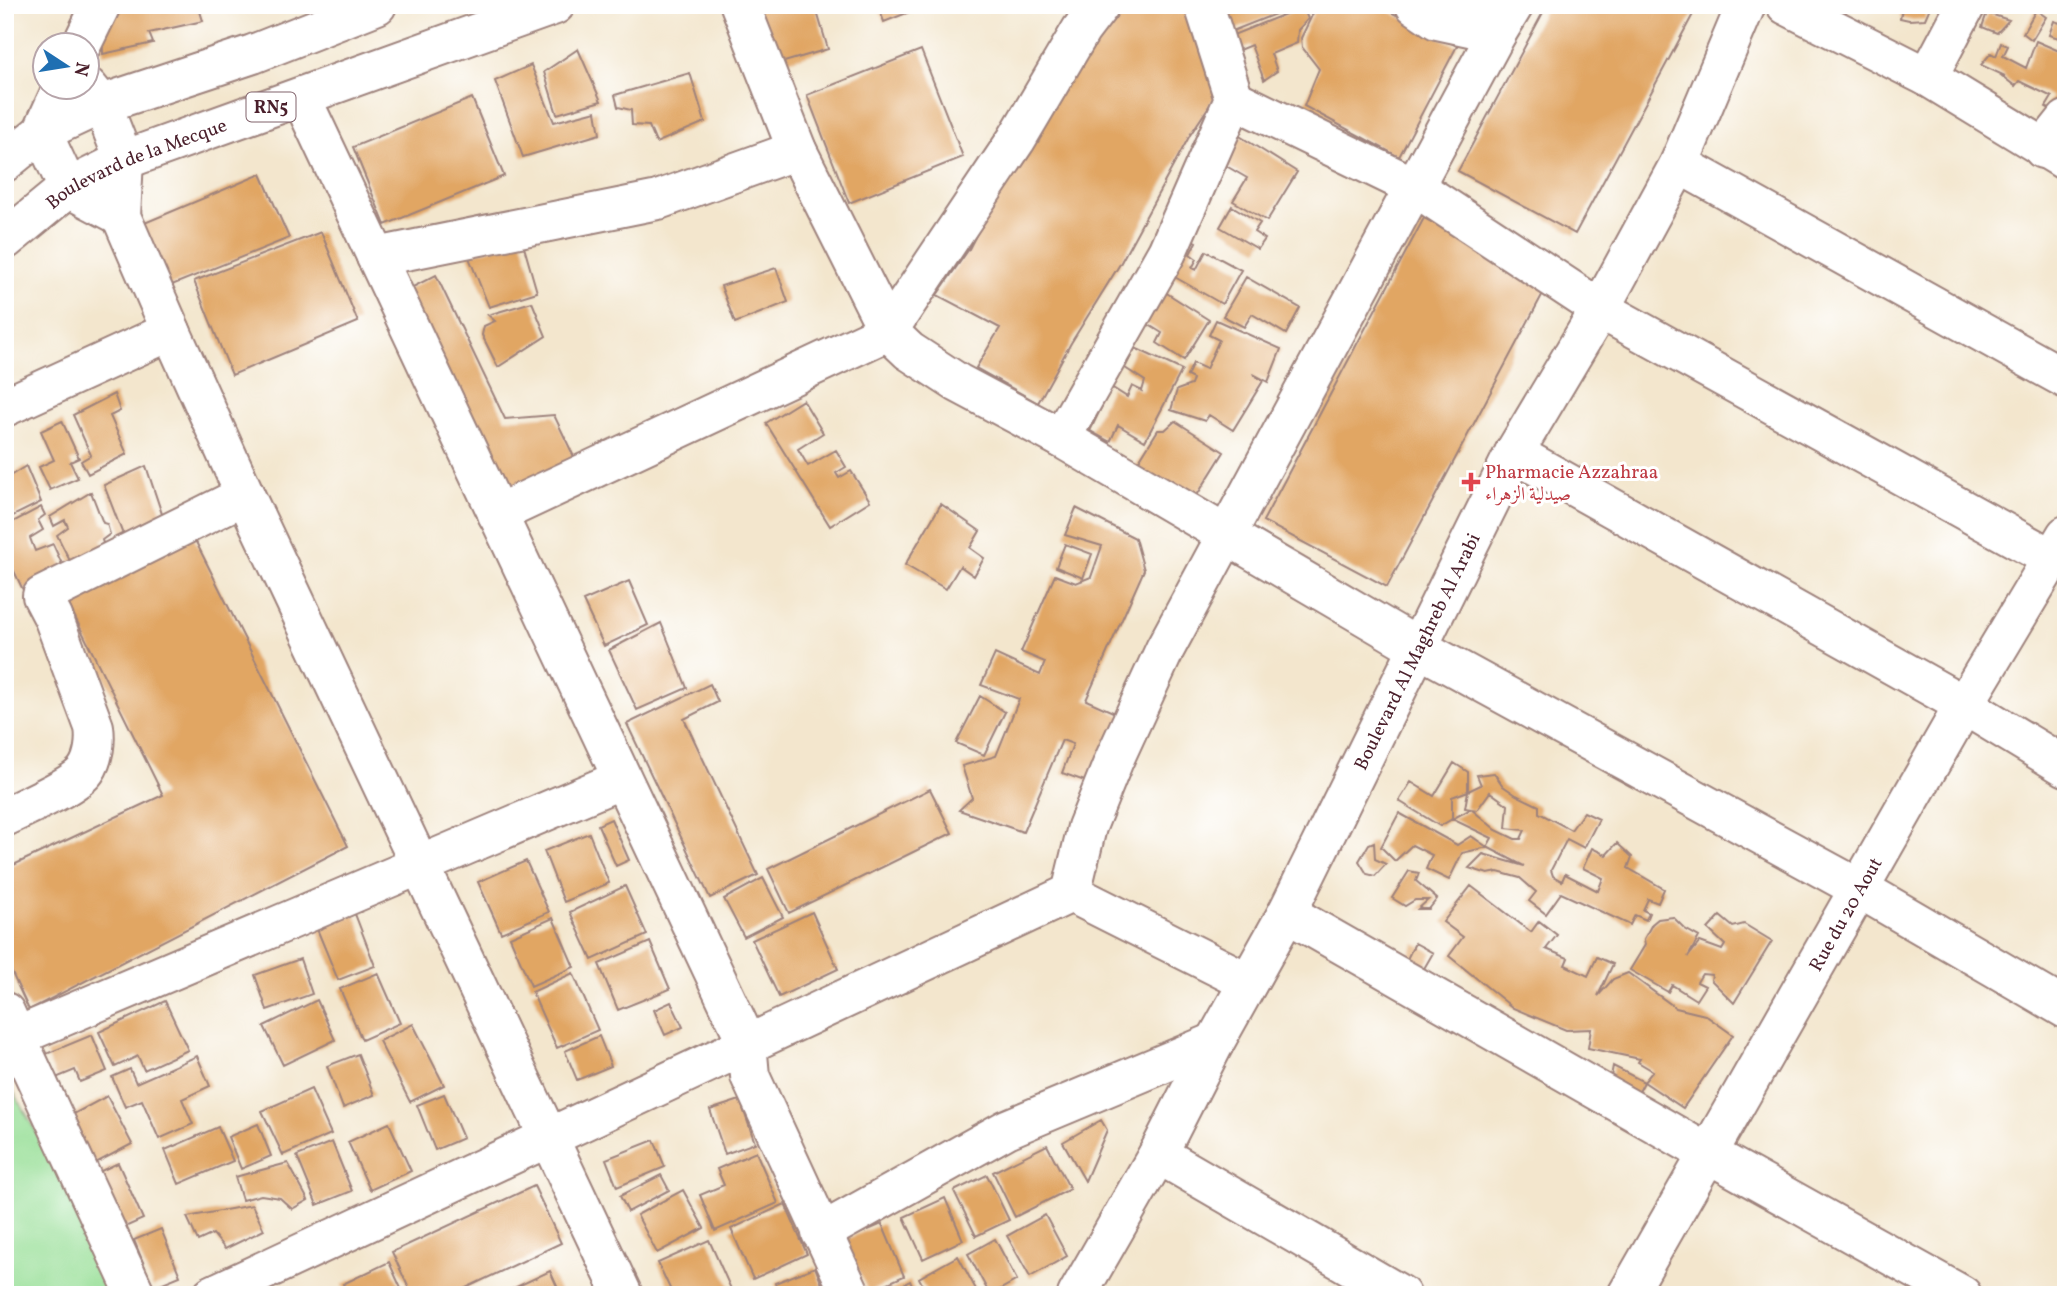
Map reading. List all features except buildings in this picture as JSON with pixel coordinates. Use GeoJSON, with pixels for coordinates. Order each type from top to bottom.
{"type":"FeatureCollection","features":[{"type":"Feature","properties":{"kind":"street"},"geometry":{"type":"LineString","coordinates":[[88,32],[101,5]]}},
{"type":"Feature","properties":{"kind":"street"},"geometry":{"type":"LineString","coordinates":[[102,94],[253,54],[377,5]]}},
{"type":"Feature","properties":{"kind":"street","name":"Boulevard de la Mecque"},"geometry":{"type":"LineString","coordinates":[[5,240],[68,188],[124,160],[555,5]]}},
{"type":"Feature","properties":{"kind":"street"},"geometry":{"type":"LineString","coordinates":[[740,5],[797,150],[888,331],[909,351],[928,365],[1061,438],[1419,648],[1860,889],[2066,1009]]}},
{"type":"Feature","properties":{"kind":"street"},"geometry":{"type":"LineString","coordinates":[[497,514],[888,331],[1016,140],[1081,30],[1100,5]]}},
{"type":"Feature","properties":{"kind":"street"},"geometry":{"type":"LineString","coordinates":[[1061,438],[1167,252],[1234,99],[1204,5]]}},
{"type":"Feature","properties":{"kind":"street"},"geometry":{"type":"LineString","coordinates":[[1070,893],[1087,827],[1114,760],[1165,649],[1505,19],[1437,20],[1415,5]]}},
{"type":"Feature","properties":{"kind":"street","name":"Boulevard Al Maghreb Al Arabi"},"geometry":{"type":"LineString","coordinates":[[1077,1295],[1158,1154],[1215,1042],[1287,913],[1514,453],[1600,309],[1679,164],[1746,5]]}},
{"type":"Feature","properties":{"kind":"street"},"geometry":{"type":"LineString","coordinates":[[1786,5],[2058,143]]}},
{"type":"Feature","properties":{"kind":"street"},"geometry":{"type":"LineString","coordinates":[[1928,78],[1966,5]]}},
{"type":"Feature","properties":{"kind":"street"},"geometry":{"type":"LineString","coordinates":[[301,97],[747,1043],[750,1076],[851,1295]]}},
{"type":"Feature","properties":{"kind":"street"},"geometry":{"type":"LineString","coordinates":[[1234,99],[1415,187],[1600,309],[2058,546]]}},
{"type":"Feature","properties":{"kind":"street"},"geometry":{"type":"LineString","coordinates":[[56,102],[42,132],[68,188],[121,216]]}},
{"type":"Feature","properties":{"kind":"street"},"geometry":{"type":"LineString","coordinates":[[5,162],[42,132],[86,102]]}},
{"type":"Feature","properties":{"kind":"street"},"geometry":{"type":"LineString","coordinates":[[98,102],[124,160],[121,216],[171,331],[245,495],[623,1295]]}},
{"type":"Feature","properties":{"kind":"street"},"geometry":{"type":"LineString","coordinates":[[376,257],[658,200],[797,150]]}},
{"type":"Feature","properties":{"kind":"street"},"geometry":{"type":"LineString","coordinates":[[1679,164],[2066,379]]}},
{"type":"Feature","properties":{"kind":"street"},"geometry":{"type":"LineString","coordinates":[[5,407],[171,331]]}},
{"type":"Feature","properties":{"kind":"street"},"geometry":{"type":"LineString","coordinates":[[1514,453],[1964,705],[2066,767]]}},
{"type":"Feature","properties":{"kind":"street"},"geometry":{"type":"LineString","coordinates":[[5,817],[77,780],[87,769],[96,740],[94,727],[53,617],[42,596],[245,495]]}},
{"type":"Feature","properties":{"kind":"street","name":"Rue du 20 Aout"},"geometry":{"type":"LineString","coordinates":[[1627,1295],[1964,705],[2058,546]]}},
{"type":"Feature","properties":{"kind":"street"},"geometry":{"type":"LineString","coordinates":[[135,1295],[11,1024],[420,864],[622,779]]}},
{"type":"Feature","properties":{"kind":"street"},"geometry":{"type":"LineString","coordinates":[[1070,893],[1248,982]]}},
{"type":"Feature","properties":{"kind":"street"},"geometry":{"type":"LineString","coordinates":[[212,1295],[1070,893]]}},
{"type":"Feature","properties":{"kind":"street"},"geometry":{"type":"LineString","coordinates":[[1287,913],[1962,1295]]}},
{"type":"Feature","properties":{"kind":"street"},"geometry":{"type":"LineString","coordinates":[[821,1233],[1007,1129],[1215,1042]]}},
{"type":"Feature","properties":{"kind":"street"},"geometry":{"type":"LineString","coordinates":[[1158,1154],[1401,1295]]}},
{"type":"Feature","properties":{"kind":"green space"},"geometry":{"type":"Polygon","coordinates":[[[5,1078],[132,1295],[5,1295],[5,1078]]]}},
{"type":"Feature","properties":{"kind":"place","name":"Pharmacie Azzahraa صيدلية الزهراء"},"geometry":{"type":"Point","coordinates":[1471,482]}}]}
